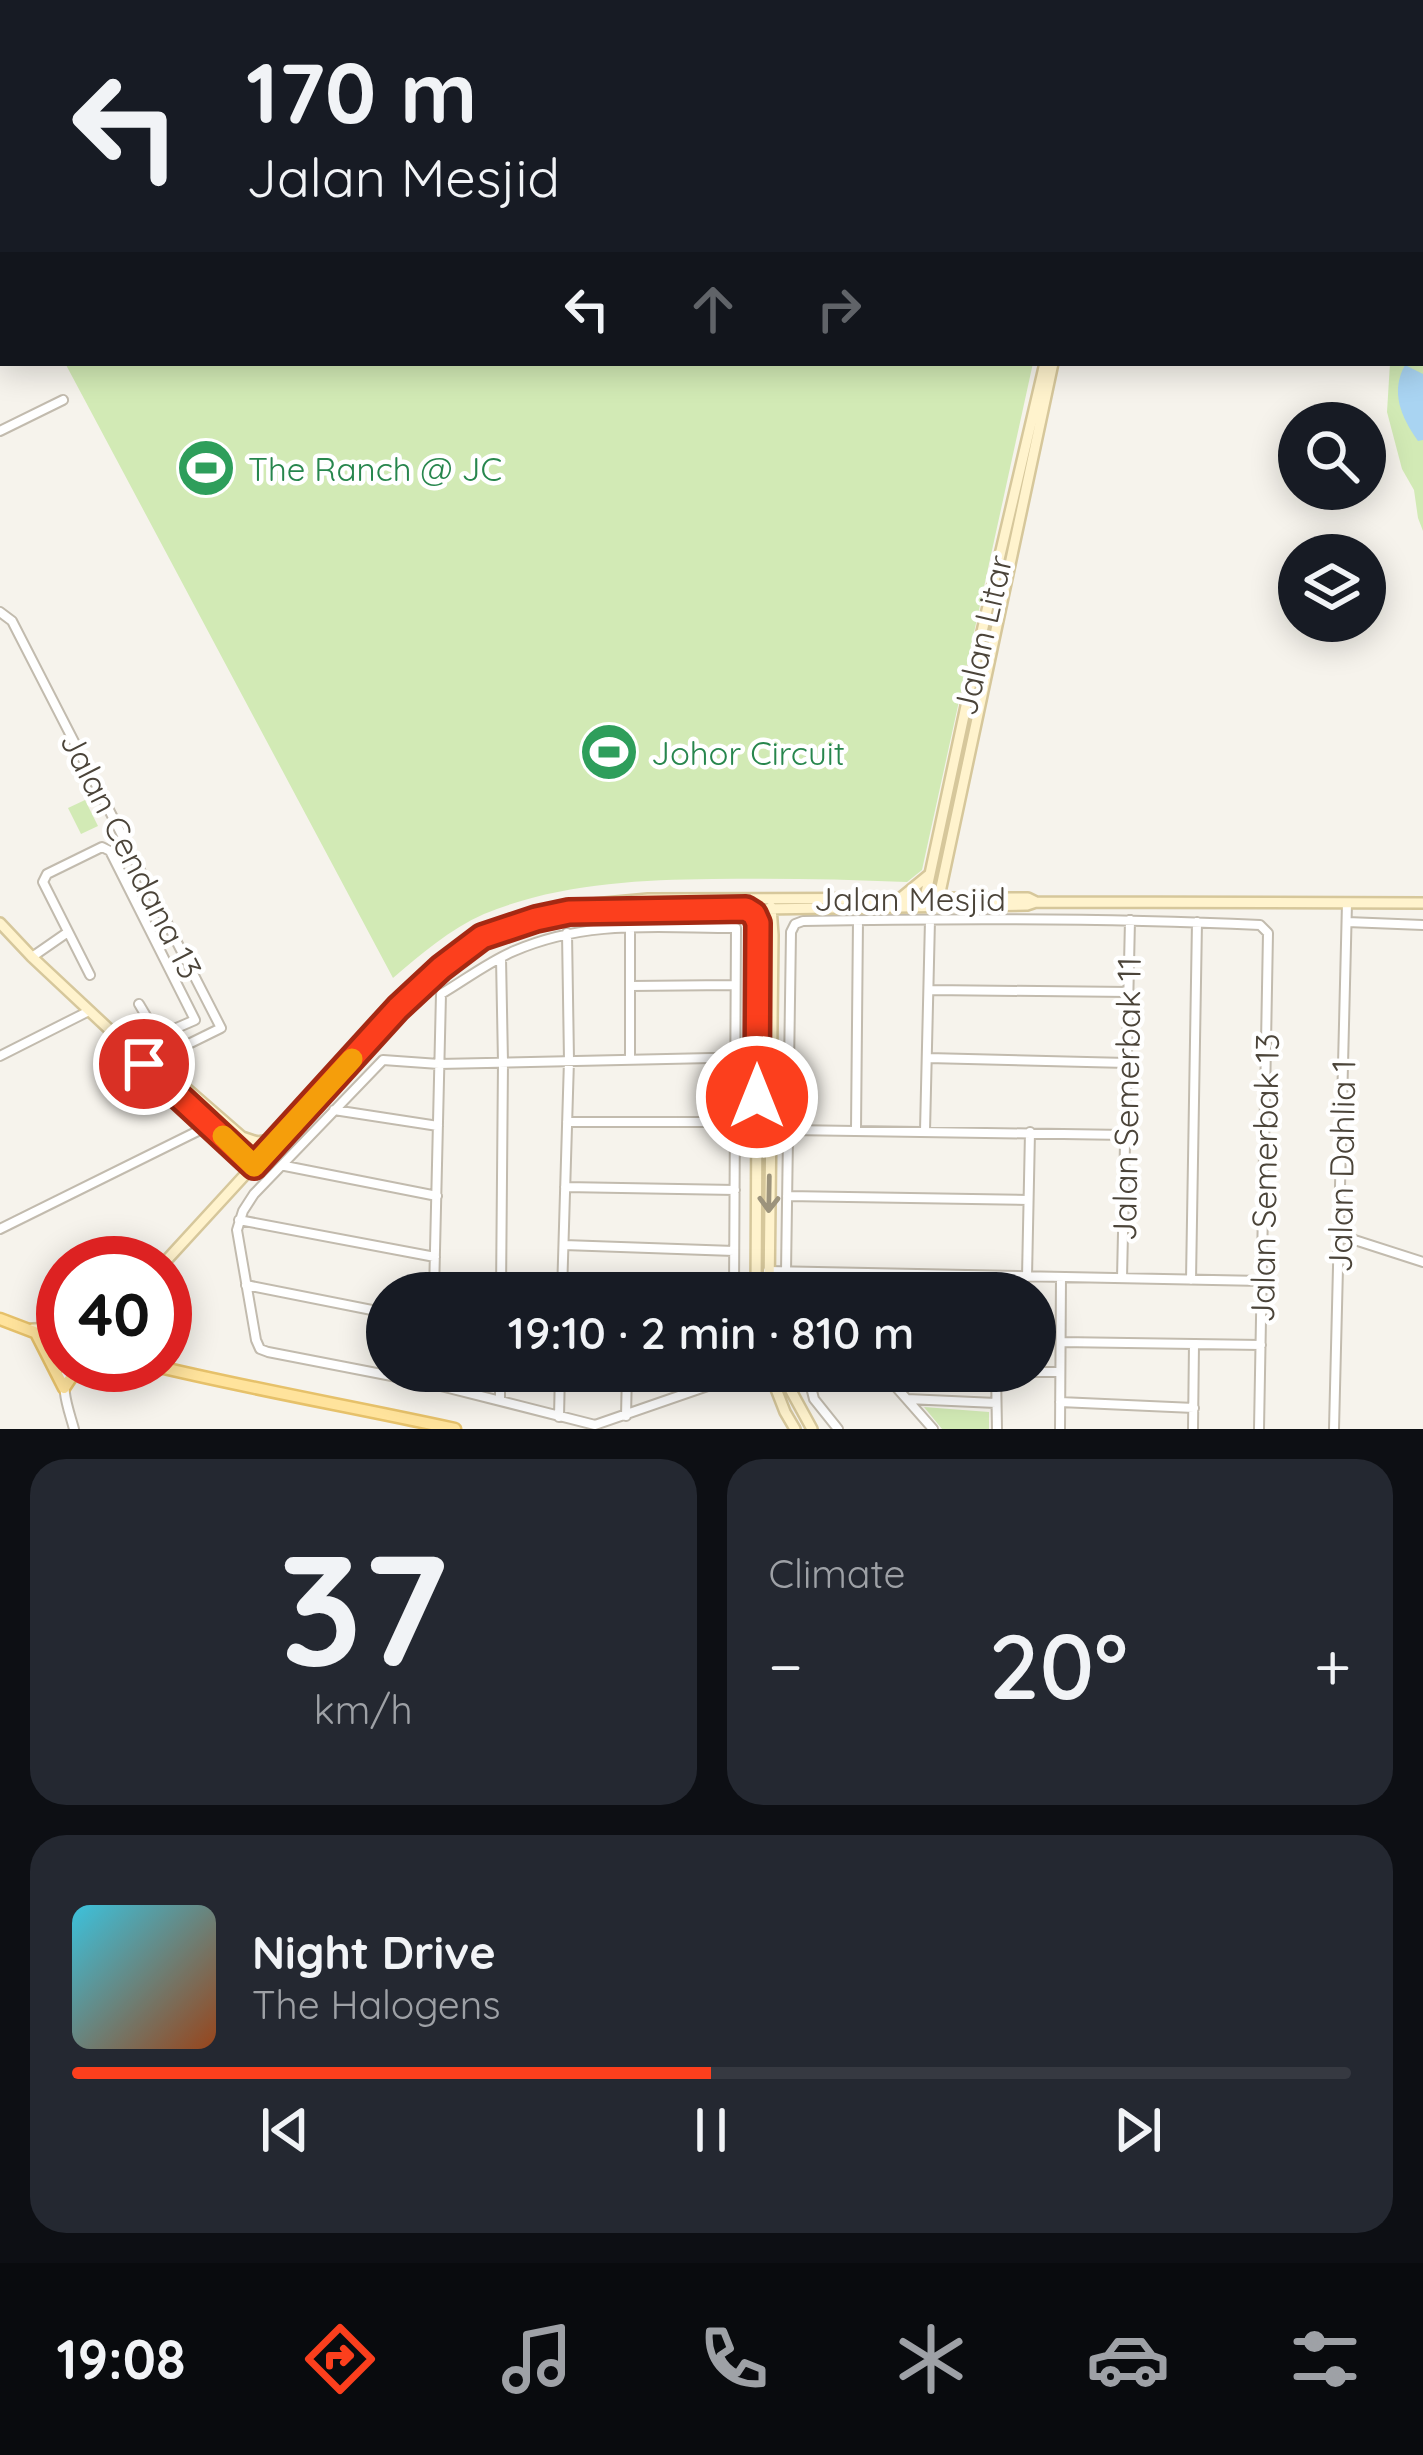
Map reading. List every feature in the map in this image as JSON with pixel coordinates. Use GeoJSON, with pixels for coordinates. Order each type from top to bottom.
{"type":"FeatureCollection","features":[{"type":"Feature","properties":{"kind":"main road","name":"Jalan Litar"},"geometry":{"type":"LineString","coordinates":[[938,902],[1048,366]]}},
{"type":"Feature","properties":{"kind":"main road","name":"Jalan Litar"},"geometry":{"type":"LineString","coordinates":[[924,902],[981,636],[1048,366]]}},
{"type":"Feature","properties":{"kind":"main road"},"geometry":{"type":"LineString","coordinates":[[943,867],[960,897]]}},
{"type":"Feature","properties":{"kind":"main road"},"geometry":{"type":"LineString","coordinates":[[902,897],[931,873]]}},
{"type":"Feature","properties":{"kind":"main road","name":"Jalan Mesjid"},"geometry":{"type":"LineString","coordinates":[[189,1236],[398,1008],[461,951],[497,931],[594,904],[648,899],[902,897],[924,902]]}},
{"type":"Feature","properties":{"kind":"main road","name":"Jalan Mesjid"},"geometry":{"type":"LineString","coordinates":[[938,902],[960,897],[1036,902]]}},
{"type":"Feature","properties":{"kind":"main road"},"geometry":{"type":"LineString","coordinates":[[764,898],[772,909],[773,935],[768,1271]]}},
{"type":"Feature","properties":{"kind":"main road","name":"Jalan Mesjid"},"geometry":{"type":"LineString","coordinates":[[569,912],[924,902],[1423,903]]}},
{"type":"Feature","properties":{"kind":"main road"},"geometry":{"type":"LineString","coordinates":[[746,909],[757,918],[756,1272]]}},
{"type":"Feature","properties":{"kind":"main road"},"geometry":{"type":"LineString","coordinates":[[0,923],[89,1011],[139,1055],[149,1056],[150,1064],[212,1119],[254,1166]]}},
{"type":"Feature","properties":{"kind":"main road"},"geometry":{"type":"LineString","coordinates":[[757,934],[765,927],[773,935]]}},
{"type":"Feature","properties":{"kind":"main road"},"geometry":{"type":"LineString","coordinates":[[212,1119],[257,1142],[279,1138]]}},
{"type":"Feature","properties":{"kind":"main road"},"geometry":{"type":"LineString","coordinates":[[0,1319],[36,1333]]}},
{"type":"Feature","properties":{"kind":"main road"},"geometry":{"type":"LineString","coordinates":[[31,1331],[36,1331]]}},
{"type":"Feature","properties":{"kind":"main road"},"geometry":{"type":"LineString","coordinates":[[31,1331],[36,1340]]}},
{"type":"Feature","properties":{"kind":"main road"},"geometry":{"type":"LineString","coordinates":[[192,1375],[455,1429]]}},
{"type":"Feature","properties":{"kind":"main road"},"geometry":{"type":"LineString","coordinates":[[777,1392],[795,1429]]}},
{"type":"Feature","properties":{"kind":"main road"},"geometry":{"type":"LineString","coordinates":[[794,1392],[812,1429]]}},
{"type":"Feature","properties":{"kind":"street"},"geometry":{"type":"LineString","coordinates":[[0,431],[63,400]]}},
{"type":"Feature","properties":{"kind":"street","name":"Jalan Cendana 13"},"geometry":{"type":"LineString","coordinates":[[0,612],[12,621],[221,1028],[150,1064]]}},
{"type":"Feature","properties":{"kind":"street"},"geometry":{"type":"LineString","coordinates":[[90,975],[43,879],[105,848],[195,1020]]}},
{"type":"Feature","properties":{"kind":"street","name":"Jalan Dahlia 1"},"geometry":{"type":"LineString","coordinates":[[1334,1429],[1347,902]]}},
{"type":"Feature","properties":{"kind":"street"},"geometry":{"type":"LineString","coordinates":[[856,1130],[858,920]]}},
{"type":"Feature","properties":{"kind":"street"},"geometry":{"type":"LineString","coordinates":[[925,1130],[930,920]]}},
{"type":"Feature","properties":{"kind":"street"},"geometry":{"type":"LineString","coordinates":[[785,1272],[791,932],[795,924],[1130,920],[1197,922],[1191,1280]]}},
{"type":"Feature","properties":{"kind":"street","name":"Jalan Semerbak 11"},"geometry":{"type":"LineString","coordinates":[[1122,1279],[1130,920]]}},
{"type":"Feature","properties":{"kind":"street","name":"Jalan Semerbak 13"},"geometry":{"type":"LineString","coordinates":[[1197,922],[1260,925],[1268,933],[1259,1429]]}},
{"type":"Feature","properties":{"kind":"street"},"geometry":{"type":"LineString","coordinates":[[1346,922],[1423,925]]}},
{"type":"Feature","properties":{"kind":"street"},"geometry":{"type":"LineString","coordinates":[[435,1272],[441,994],[501,957],[567,933],[592,928],[736,928],[734,1272]]}},
{"type":"Feature","properties":{"kind":"street"},"geometry":{"type":"LineString","coordinates":[[630,928],[630,1058]]}},
{"type":"Feature","properties":{"kind":"street"},"geometry":{"type":"LineString","coordinates":[[32,957],[68,932]]}},
{"type":"Feature","properties":{"kind":"street"},"geometry":{"type":"LineString","coordinates":[[563,1272],[567,933]]}},
{"type":"Feature","properties":{"kind":"street"},"geometry":{"type":"LineString","coordinates":[[500,1272],[501,957]]}},
{"type":"Feature","properties":{"kind":"street"},"geometry":{"type":"LineString","coordinates":[[630,986],[732,985]]}},
{"type":"Feature","properties":{"kind":"street"},"geometry":{"type":"LineString","coordinates":[[929,990],[1129,992]]}},
{"type":"Feature","properties":{"kind":"street"},"geometry":{"type":"LineString","coordinates":[[139,1004],[158,1036],[213,1012]]}},
{"type":"Feature","properties":{"kind":"street"},"geometry":{"type":"LineString","coordinates":[[0,1057],[89,1011]]}},
{"type":"Feature","properties":{"kind":"street"},"geometry":{"type":"LineString","coordinates":[[366,1370],[260,1349],[237,1238],[238,1220],[249,1201],[378,1063],[388,1059],[439,1064],[758,1057]]}},
{"type":"Feature","properties":{"kind":"street"},"geometry":{"type":"LineString","coordinates":[[928,1058],[1127,1063]]}},
{"type":"Feature","properties":{"kind":"street"},"geometry":{"type":"LineString","coordinates":[[334,1110],[438,1126]]}},
{"type":"Feature","properties":{"kind":"street"},"geometry":{"type":"LineString","coordinates":[[0,1229],[202,1129],[212,1119]]}},
{"type":"Feature","properties":{"kind":"street"},"geometry":{"type":"LineString","coordinates":[[567,1122],[735,1122]]}},
{"type":"Feature","properties":{"kind":"street"},"geometry":{"type":"LineString","coordinates":[[790,1130],[1126,1135]]}},
{"type":"Feature","properties":{"kind":"street"},"geometry":{"type":"LineString","coordinates":[[1027,1272],[1030,1132]]}},
{"type":"Feature","properties":{"kind":"street"},"geometry":{"type":"LineString","coordinates":[[284,1166],[436,1196]]}},
{"type":"Feature","properties":{"kind":"street"},"geometry":{"type":"LineString","coordinates":[[566,1187],[735,1190]]}},
{"type":"Feature","properties":{"kind":"street"},"geometry":{"type":"LineString","coordinates":[[788,1196],[1028,1200]]}},
{"type":"Feature","properties":{"kind":"street"},"geometry":{"type":"LineString","coordinates":[[238,1220],[435,1257]]}},
{"type":"Feature","properties":{"kind":"street"},"geometry":{"type":"LineString","coordinates":[[1339,1235],[1423,1262]]}},
{"type":"Feature","properties":{"kind":"street"},"geometry":{"type":"LineString","coordinates":[[564,1245],[734,1251]]}},
{"type":"Feature","properties":{"kind":"street"},"geometry":{"type":"LineString","coordinates":[[768,1271],[776,1272]]}},
{"type":"Feature","properties":{"kind":"street"},"geometry":{"type":"LineString","coordinates":[[1056,1277],[1262,1281]]}},
{"type":"Feature","properties":{"kind":"street"},"geometry":{"type":"LineString","coordinates":[[1060,1429],[1061,1277]]}},
{"type":"Feature","properties":{"kind":"street"},"geometry":{"type":"LineString","coordinates":[[246,1285],[366,1309]]}},
{"type":"Feature","properties":{"kind":"street"},"geometry":{"type":"LineString","coordinates":[[1061,1342],[1261,1345]]}},
{"type":"Feature","properties":{"kind":"street"},"geometry":{"type":"LineString","coordinates":[[1193,1429],[1194,1344]]}},
{"type":"Feature","properties":{"kind":"street"},"geometry":{"type":"LineString","coordinates":[[65,1392],[74,1429]]}},
{"type":"Feature","properties":{"kind":"street"},"geometry":{"type":"LineString","coordinates":[[466,1392],[601,1424],[693,1392]]}},
{"type":"Feature","properties":{"kind":"street"},"geometry":{"type":"LineString","coordinates":[[500,1392],[500,1400]]}},
{"type":"Feature","properties":{"kind":"street"},"geometry":{"type":"LineString","coordinates":[[559,1417],[560,1392]]}},
{"type":"Feature","properties":{"kind":"street"},"geometry":{"type":"LineString","coordinates":[[626,1416],[627,1392]]}},
{"type":"Feature","properties":{"kind":"street"},"geometry":{"type":"LineString","coordinates":[[812,1392],[838,1429]]}},
{"type":"Feature","properties":{"kind":"street"},"geometry":{"type":"LineString","coordinates":[[901,1392],[933,1429]]}},
{"type":"Feature","properties":{"kind":"street"},"geometry":{"type":"LineString","coordinates":[[996,1392],[997,1429]]}},
{"type":"Feature","properties":{"kind":"street"},"geometry":{"type":"LineString","coordinates":[[907,1399],[996,1403]]}},
{"type":"Feature","properties":{"kind":"street"},"geometry":{"type":"LineString","coordinates":[[1060,1402],[1194,1408]]}},
{"type":"Feature","properties":{"kind":"green space","name":"Johor Circuit"},"geometry":{"type":"Polygon","coordinates":[[[67,366],[1032,366],[922,870],[907,882],[683,880],[568,890],[471,920],[393,978],[67,366]]]}},
{"type":"Feature","properties":{"kind":"green space"},"geometry":{"type":"Polygon","coordinates":[[[1390,366],[1423,366],[1423,531],[1414,490],[1402,469],[1387,412],[1390,366]]]}},
{"type":"Feature","properties":{"kind":"green space"},"geometry":{"type":"Polygon","coordinates":[[[85,800],[98,826],[81,834],[68,808],[85,800]]]}},
{"type":"Feature","properties":{"kind":"green space"},"geometry":{"type":"Polygon","coordinates":[[[924,1407],[989,1412],[989,1429],[942,1429],[924,1407]]]}},
{"type":"Feature","properties":{"kind":"water"},"geometry":{"type":"Polygon","coordinates":[[[1405,366],[1423,374],[1423,440],[1418,441],[1402,414],[1405,366]]]}},
{"type":"Feature","properties":{"kind":"slow traffic"},"geometry":{"type":"LineString","coordinates":[[223,1136],[254,1166],[352,1059]]}},
{"type":"Feature","properties":{"kind":"place","name":"The Ranch @ JC"},"geometry":{"type":"Point","coordinates":[206,468]}},
{"type":"Feature","properties":{"kind":"place","name":"Johor Circuit"},"geometry":{"type":"Point","coordinates":[609,752]}},
{"type":"Feature","properties":{"kind":"route"},"geometry":{"type":"LineString","coordinates":[[144,1064],[254,1166],[398,1008],[482,937],[569,912],[746,909],[758,923],[757,1097]]}}]}
